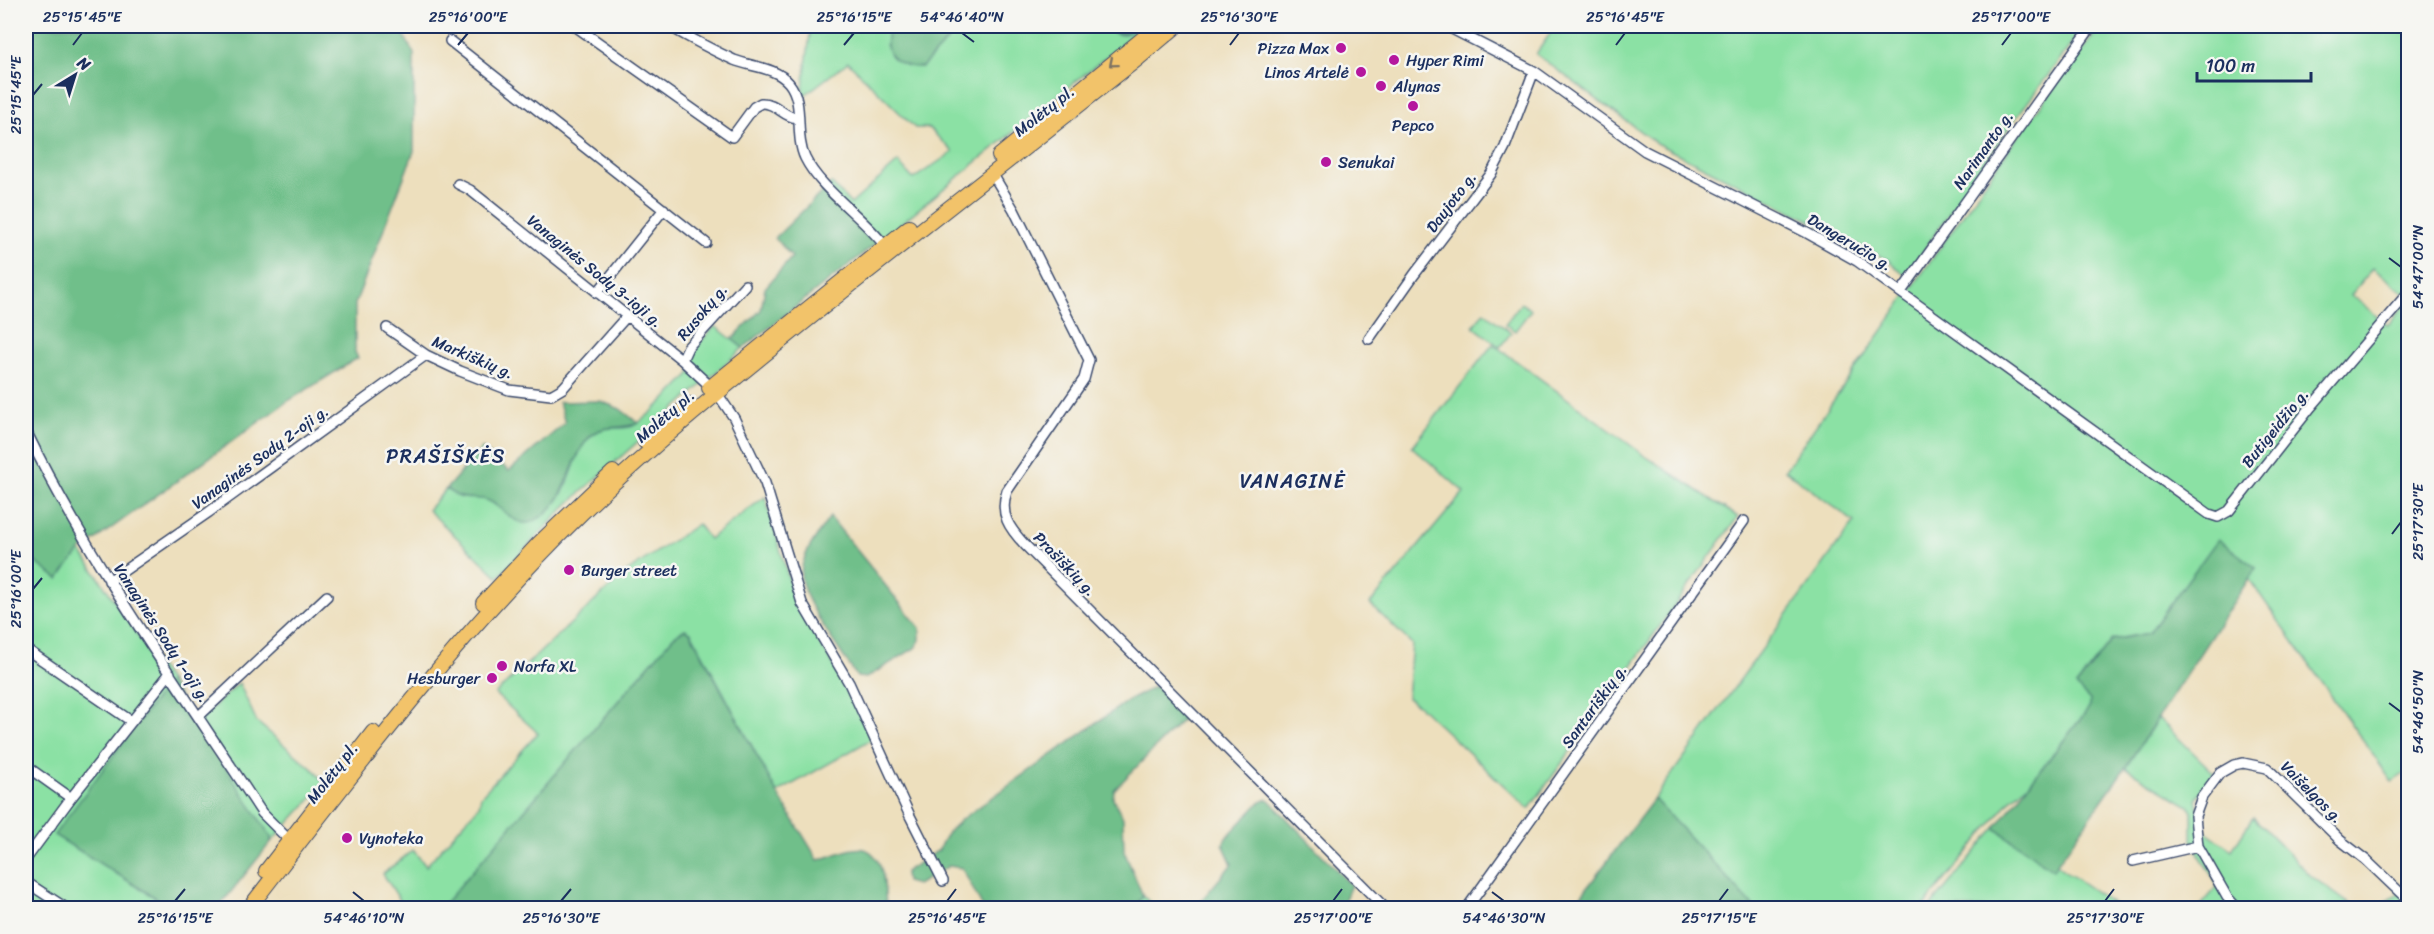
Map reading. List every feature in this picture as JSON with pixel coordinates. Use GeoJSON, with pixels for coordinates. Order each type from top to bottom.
{"type":"FeatureCollection","features":[{"type":"Feature","properties":{"kind":"highway","name":"Molėtų pl."},"geometry":{"type":"LineString","coordinates":[[238,909],[390,711],[514,568],[596,487],[885,246],[1158,26]]}},
{"type":"Feature","properties":{"kind":"highway","name":"Molėtų pl."},"geometry":{"type":"LineString","coordinates":[[249,909],[387,729],[489,610],[580,515],[713,390],[1177,26]]}},
{"type":"Feature","properties":{"kind":"street"},"geometry":{"type":"LineString","coordinates":[[575,26],[732,137],[754,107],[760,103],[774,106],[791,118],[797,118]]}},
{"type":"Feature","properties":{"kind":"street"},"geometry":{"type":"LineString","coordinates":[[669,26],[734,60],[783,77],[795,93],[800,142],[810,166],[885,246]]}},
{"type":"Feature","properties":{"kind":"street","name":"Dangeručio g."},"geometry":{"type":"LineString","coordinates":[[1446,26],[1534,70],[1645,151],[1807,233],[1857,261],[2199,507],[2218,517]]}},
{"type":"Feature","properties":{"kind":"street","name":"Narimanto g."},"geometry":{"type":"LineString","coordinates":[[1901,292],[2092,26]]}},
{"type":"Feature","properties":{"kind":"street"},"geometry":{"type":"LineString","coordinates":[[450,42],[706,243]]}},
{"type":"Feature","properties":{"kind":"street","name":"Daujoto g."},"geometry":{"type":"LineString","coordinates":[[1369,339],[1414,275],[1491,174],[1534,70]]}},
{"type":"Feature","properties":{"kind":"street","name":"Prašiškių g."},"geometry":{"type":"LineString","coordinates":[[992,173],[1010,202],[1089,360],[1084,380],[1007,491],[1003,507],[1006,522],[1024,545],[1385,909]]}},
{"type":"Feature","properties":{"kind":"street","name":"Vanaginės Sodų 3-ioji g."},"geometry":{"type":"LineString","coordinates":[[458,184],[470,190],[682,360],[713,390],[734,418],[765,483],[802,603],[849,683],[910,816],[943,881]]}},
{"type":"Feature","properties":{"kind":"street"},"geometry":{"type":"LineString","coordinates":[[597,293],[664,209]]}},
{"type":"Feature","properties":{"kind":"street","name":"Rusokų g."},"geometry":{"type":"LineString","coordinates":[[682,360],[688,347],[745,285]]}},
{"type":"Feature","properties":{"kind":"street","name":"Butigeidžio g."},"geometry":{"type":"LineString","coordinates":[[2218,517],[2229,511],[2310,407],[2409,292]]}},
{"type":"Feature","properties":{"kind":"street","name":"Markiškių g."},"geometry":{"type":"LineString","coordinates":[[387,328],[426,355],[460,371],[509,390],[551,395],[563,388],[627,316]]}},
{"type":"Feature","properties":{"kind":"street","name":"Vanaginės Sodų 2-oji g."},"geometry":{"type":"LineString","coordinates":[[109,581],[210,512],[426,355]]}},
{"type":"Feature","properties":{"kind":"street","name":"Vanaginės Sodų 1-oji g."},"geometry":{"type":"LineString","coordinates":[[26,431],[50,480],[109,581],[262,813],[289,840]]}},
{"type":"Feature","properties":{"kind":"street","name":"Santariškių g."},"geometry":{"type":"LineString","coordinates":[[1467,909],[1744,521]]}},
{"type":"Feature","properties":{"kind":"street"},"geometry":{"type":"LineString","coordinates":[[199,716],[327,596]]}},
{"type":"Feature","properties":{"kind":"street"},"geometry":{"type":"LineString","coordinates":[[26,649],[131,721]]}},
{"type":"Feature","properties":{"kind":"street"},"geometry":{"type":"LineString","coordinates":[[26,859],[170,673]]}},
{"type":"Feature","properties":{"kind":"street","name":"Vaišelgos g."},"geometry":{"type":"LineString","coordinates":[[2237,909],[2227,897],[2198,846],[2195,816],[2202,797],[2211,783],[2220,772],[2234,765],[2256,765],[2266,768],[2340,840],[2366,860],[2409,900]]}},
{"type":"Feature","properties":{"kind":"street"},"geometry":{"type":"LineString","coordinates":[[26,766],[71,798]]}},
{"type":"Feature","properties":{"kind":"street"},"geometry":{"type":"LineString","coordinates":[[2133,861],[2198,846]]}},
{"type":"Feature","properties":{"kind":"street"},"geometry":{"type":"LineString","coordinates":[[26,882],[66,909]]}},
{"type":"Feature","properties":{"kind":"green space"},"geometry":{"type":"Polygon","coordinates":[[[26,26],[399,26],[414,54],[414,151],[355,304],[355,352],[358,358],[288,401],[81,550],[58,579],[26,555],[26,26]]]}},
{"type":"Feature","properties":{"kind":"green space"},"geometry":{"type":"Polygon","coordinates":[[[811,26],[889,26],[886,45],[922,67],[961,26],[1094,26],[1121,35],[1131,32],[1138,26],[1144,26],[878,242],[825,189],[831,183],[851,204],[898,162],[913,179],[953,152],[929,128],[915,128],[848,62],[802,97],[811,26]]]}},
{"type":"Feature","properties":{"kind":"green space"},"geometry":{"type":"Polygon","coordinates":[[[889,26],[961,26],[922,67],[917,67],[900,63],[888,52],[889,26]]]}},
{"type":"Feature","properties":{"kind":"green space"},"geometry":{"type":"Polygon","coordinates":[[[1094,26],[1138,26],[1122,33],[1094,26]]]}},
{"type":"Feature","properties":{"kind":"green space"},"geometry":{"type":"Polygon","coordinates":[[[1555,26],[2085,26],[2004,134],[1906,276],[1888,260],[1656,143],[1536,54],[1555,26]]]}},
{"type":"Feature","properties":{"kind":"green space"},"geometry":{"type":"Polygon","coordinates":[[[2101,26],[2408,26],[2408,296],[2373,268],[2351,295],[2388,325],[2408,300],[2408,771],[2392,782],[2249,579],[2256,568],[2218,540],[2149,633],[2112,640],[2076,686],[2090,700],[2090,707],[2029,784],[2012,798],[1922,908],[1755,908],[1654,799],[1854,522],[1785,470],[2020,133],[2101,26]]]}},
{"type":"Feature","properties":{"kind":"green space"},"geometry":{"type":"Polygon","coordinates":[[[825,189],[878,242],[743,348],[732,339],[761,310],[765,288],[792,257],[775,238],[825,189]]]}},
{"type":"Feature","properties":{"kind":"green space"},"geometry":{"type":"Polygon","coordinates":[[[1521,303],[1531,310],[1515,331],[1505,324],[1521,303]]]}},
{"type":"Feature","properties":{"kind":"green space"},"geometry":{"type":"Polygon","coordinates":[[[1484,312],[1511,333],[1500,347],[1473,326],[1484,312]]]}},
{"type":"Feature","properties":{"kind":"green space"},"geometry":{"type":"Polygon","coordinates":[[[715,326],[743,348],[568,504],[498,577],[428,510],[446,489],[459,497],[490,501],[511,517],[544,515],[562,494],[580,451],[589,439],[603,429],[633,426],[655,410],[691,373],[692,351],[715,326]]]}},
{"type":"Feature","properties":{"kind":"green space"},"geometry":{"type":"Polygon","coordinates":[[[1493,344],[1648,458],[1738,517],[1529,809],[1418,705],[1407,698],[1412,644],[1370,604],[1464,492],[1412,447],[1493,344]]]}},
{"type":"Feature","properties":{"kind":"green space"},"geometry":{"type":"Polygon","coordinates":[[[600,401],[620,409],[638,423],[599,430],[594,433],[580,451],[559,497],[541,517],[528,523],[519,522],[489,501],[462,497],[446,489],[482,448],[509,471],[565,423],[559,402],[600,401]]]}},
{"type":"Feature","properties":{"kind":"green space"},"geometry":{"type":"Polygon","coordinates":[[[765,497],[794,597],[801,613],[848,688],[872,739],[777,793],[691,632],[685,629],[673,637],[441,908],[405,908],[383,874],[413,850],[426,866],[479,806],[481,796],[538,733],[495,694],[625,573],[698,524],[709,539],[765,497]]]}},
{"type":"Feature","properties":{"kind":"green space"},"geometry":{"type":"Polygon","coordinates":[[[830,517],[920,628],[920,640],[915,648],[866,678],[857,677],[815,612],[803,586],[801,575],[804,559],[811,544],[830,517]]]}},
{"type":"Feature","properties":{"kind":"green space"},"geometry":{"type":"Polygon","coordinates":[[[2218,539],[2256,568],[2125,768],[2053,870],[1995,828],[2090,707],[2090,700],[2076,686],[2112,640],[2149,633],[2218,539]]]}},
{"type":"Feature","properties":{"kind":"green space"},"geometry":{"type":"Polygon","coordinates":[[[80,550],[169,681],[55,835],[172,908],[26,908],[26,555],[58,579],[80,550]]]}},
{"type":"Feature","properties":{"kind":"green space"},"geometry":{"type":"Polygon","coordinates":[[[685,629],[690,632],[777,793],[818,860],[854,849],[864,849],[872,853],[884,880],[886,908],[441,908],[673,637],[685,629]]]}},
{"type":"Feature","properties":{"kind":"green space"},"geometry":{"type":"Polygon","coordinates":[[[169,681],[271,837],[271,842],[218,908],[172,908],[54,835],[169,681]]]}},
{"type":"Feature","properties":{"kind":"green space"},"geometry":{"type":"Polygon","coordinates":[[[239,683],[257,722],[316,772],[325,784],[271,842],[271,837],[195,724],[239,683]]]}},
{"type":"Feature","properties":{"kind":"green space"},"geometry":{"type":"Polygon","coordinates":[[[1156,686],[1186,716],[1114,790],[1113,798],[1123,818],[1124,851],[1143,896],[1134,908],[983,908],[962,868],[949,866],[917,885],[906,882],[905,872],[939,850],[945,836],[962,819],[1126,702],[1156,686]]]}},
{"type":"Feature","properties":{"kind":"green space"},"geometry":{"type":"Polygon","coordinates":[[[2158,718],[2214,773],[2196,800],[2204,830],[2232,850],[2253,817],[2311,876],[2355,908],[2199,908],[2218,886],[2192,842],[2192,811],[2189,806],[2125,768],[2158,718]]]}},
{"type":"Feature","properties":{"kind":"green space"},"geometry":{"type":"Polygon","coordinates":[[[1268,799],[1351,885],[1342,906],[1336,908],[1195,908],[1232,864],[1223,844],[1226,838],[1259,803],[1268,799]]]}},
{"type":"Feature","properties":{"kind":"green space"},"geometry":{"type":"Polygon","coordinates":[[[1654,799],[1755,908],[1572,908],[1654,799]]]}},
{"type":"Feature","properties":{"kind":"green space"},"geometry":{"type":"Polygon","coordinates":[[[1995,828],[2052,869],[2056,865],[2119,908],[1929,908],[1995,828]]]}},
{"type":"Feature","properties":{"kind":"green space"},"geometry":{"type":"Polygon","coordinates":[[[2408,888],[2408,908],[2376,908],[2408,888]]]}},
{"type":"Feature","properties":{"kind":"green space"},"geometry":{"type":"Polygon","coordinates":[[[1143,896],[1156,908],[1134,908],[1143,896]]]}},
{"type":"Feature","properties":{"kind":"place","name":"Pizza Max"},"geometry":{"type":"Point","coordinates":[1341,48]}},
{"type":"Feature","properties":{"kind":"place","name":"Hyper Rimi"},"geometry":{"type":"Point","coordinates":[1394,60]}},
{"type":"Feature","properties":{"kind":"place","name":"Linos Artelė"},"geometry":{"type":"Point","coordinates":[1361,72]}},
{"type":"Feature","properties":{"kind":"place","name":"Alynas"},"geometry":{"type":"Point","coordinates":[1381,86]}},
{"type":"Feature","properties":{"kind":"place","name":"Pepco"},"geometry":{"type":"Point","coordinates":[1413,106]}},
{"type":"Feature","properties":{"kind":"place","name":"Senukai"},"geometry":{"type":"Point","coordinates":[1326,162]}},
{"type":"Feature","properties":{"kind":"place","name":"Burger street"},"geometry":{"type":"Point","coordinates":[569,570]}},
{"type":"Feature","properties":{"kind":"place","name":"Norfa XL"},"geometry":{"type":"Point","coordinates":[502,666]}},
{"type":"Feature","properties":{"kind":"place","name":"Hesburger"},"geometry":{"type":"Point","coordinates":[492,678]}},
{"type":"Feature","properties":{"kind":"place","name":"Vynoteka"},"geometry":{"type":"Point","coordinates":[347,838]}},
{"type":"Feature","properties":{"kind":"district","name":"PRAŠIŠKĖS"},"geometry":{"type":"Point","coordinates":[446,456]}},
{"type":"Feature","properties":{"kind":"district","name":"VANAGINĖ"},"geometry":{"type":"Point","coordinates":[1293,481]}}]}
